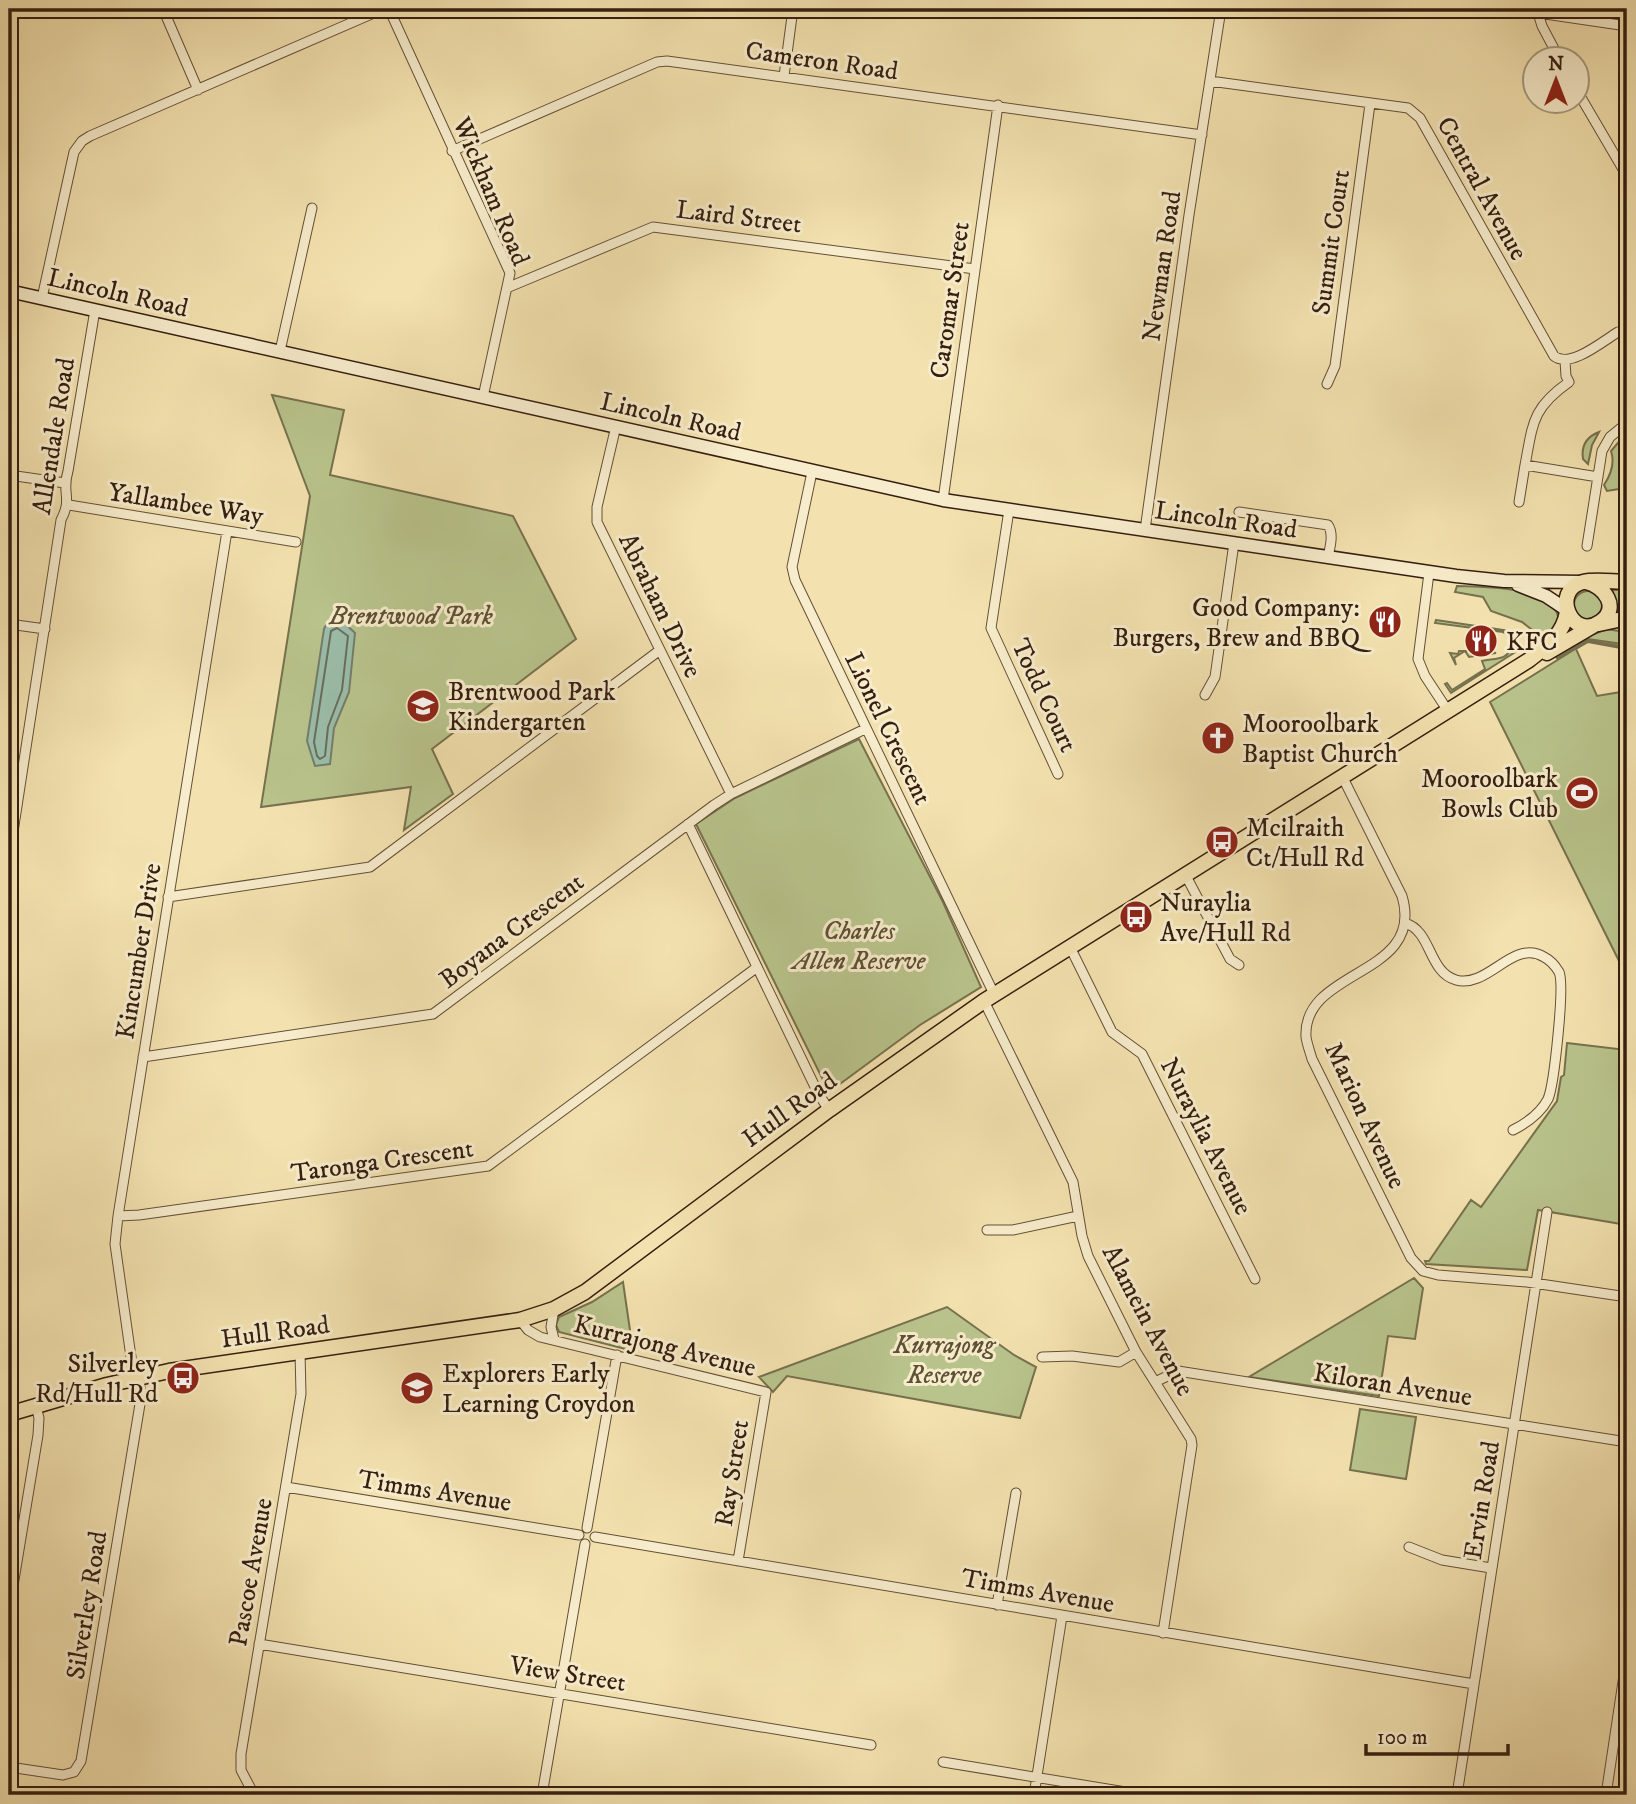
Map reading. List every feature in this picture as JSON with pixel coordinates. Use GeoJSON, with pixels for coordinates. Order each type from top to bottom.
{"type":"FeatureCollection","features":[{"type":"Feature","properties":{"kind":"main road","name":"Lincoln Road"},"geometry":{"type":"LineString","coordinates":[[9,291],[943,500],[1429,573],[1504,581],[1585,582]]}},
{"type":"Feature","properties":{"kind":"main road","name":"Lincoln Road"},"geometry":{"type":"LineString","coordinates":[[1504,581],[1536,592],[1567,611]]}},
{"type":"Feature","properties":{"kind":"main road"},"geometry":{"type":"LineString","coordinates":[[1585,582],[1602,589],[1609,601],[1608,613],[1596,625],[1578,624],[1567,611],[1566,600],[1569,593],[1585,582],[1627,582]]}},
{"type":"Feature","properties":{"kind":"main road","name":"Hull Road"},"geometry":{"type":"LineString","coordinates":[[9,1413],[137,1377],[520,1320],[554,1309],[585,1292],[829,1110],[989,997],[1530,660],[1556,638],[1563,628],[1567,611]]}},
{"type":"Feature","properties":{"kind":"main road","name":"Hull Road"},"geometry":{"type":"LineString","coordinates":[[1530,660],[1551,652],[1596,625],[1627,618]]}},
{"type":"Feature","properties":{"kind":"street"},"geometry":{"type":"LineString","coordinates":[[163,9],[198,90]]}},
{"type":"Feature","properties":{"kind":"street"},"geometry":{"type":"LineString","coordinates":[[42,298],[74,152],[78,146],[90,136],[383,9]]}},
{"type":"Feature","properties":{"kind":"street","name":"Wickham Road"},"geometry":{"type":"LineString","coordinates":[[389,9],[510,274],[483,397]]}},
{"type":"Feature","properties":{"kind":"street"},"geometry":{"type":"LineString","coordinates":[[784,76],[793,9]]}},
{"type":"Feature","properties":{"kind":"street","name":"Newman Road"},"geometry":{"type":"LineString","coordinates":[[1145,530],[1221,9]]}},
{"type":"Feature","properties":{"kind":"street"},"geometry":{"type":"LineString","coordinates":[[1516,9],[1627,26]]}},
{"type":"Feature","properties":{"kind":"street"},"geometry":{"type":"LineString","coordinates":[[1538,13],[1553,46]]}},
{"type":"Feature","properties":{"kind":"street","name":"Cameron Road"},"geometry":{"type":"LineString","coordinates":[[452,151],[657,62],[677,61],[1202,135]]}},
{"type":"Feature","properties":{"kind":"street","name":"Central Avenue"},"geometry":{"type":"LineString","coordinates":[[1210,81],[1408,108],[1420,118],[1553,356],[1565,361]]}},
{"type":"Feature","properties":{"kind":"street","name":"Summit Court"},"geometry":{"type":"LineString","coordinates":[[1327,384],[1336,355],[1370,104]]}},
{"type":"Feature","properties":{"kind":"street","name":"Caromar Street"},"geometry":{"type":"LineString","coordinates":[[943,500],[998,105]]}},
{"type":"Feature","properties":{"kind":"street"},"geometry":{"type":"LineString","coordinates":[[1590,112],[1627,176]]}},
{"type":"Feature","properties":{"kind":"street"},"geometry":{"type":"LineString","coordinates":[[280,351],[312,208]]}},
{"type":"Feature","properties":{"kind":"street","name":"Laird Street"},"geometry":{"type":"LineString","coordinates":[[509,287],[653,227],[975,269]]}},
{"type":"Feature","properties":{"kind":"street","name":"Allendale Road"},"geometry":{"type":"LineString","coordinates":[[9,859],[14,794],[45,629],[61,520],[69,505],[65,482],[94,310]]}},
{"type":"Feature","properties":{"kind":"street"},"geometry":{"type":"LineString","coordinates":[[1519,502],[1531,434],[1539,411],[1551,394],[1569,382],[1565,361],[1575,358],[1618,332],[1627,330]]}},
{"type":"Feature","properties":{"kind":"street"},"geometry":{"type":"LineString","coordinates":[[1587,546],[1605,445],[1611,436],[1627,424]]}},
{"type":"Feature","properties":{"kind":"street","name":"Abraham Drive"},"geometry":{"type":"LineString","coordinates":[[616,426],[597,507],[597,522],[731,794]]}},
{"type":"Feature","properties":{"kind":"street"},"geometry":{"type":"LineString","coordinates":[[1525,466],[1598,477]]}},
{"type":"Feature","properties":{"kind":"street","name":"Lionel Crescent"},"geometry":{"type":"LineString","coordinates":[[812,472],[792,567],[794,579],[989,997]]}},
{"type":"Feature","properties":{"kind":"street"},"geometry":{"type":"LineString","coordinates":[[9,475],[65,482]]}},
{"type":"Feature","properties":{"kind":"street","name":"Yallambee Way"},"geometry":{"type":"LineString","coordinates":[[69,505],[296,542]]}},
{"type":"Feature","properties":{"kind":"street","name":"Todd Court"},"geometry":{"type":"LineString","coordinates":[[1009,510],[991,628],[1058,774]]}},
{"type":"Feature","properties":{"kind":"street","name":"Lincoln Road"},"geometry":{"type":"LineString","coordinates":[[1239,512],[1328,526],[1331,539],[1328,557]]}},
{"type":"Feature","properties":{"kind":"street","name":"Kincumber Drive"},"geometry":{"type":"LineString","coordinates":[[137,1377],[116,1244],[118,1216],[227,531]]}},
{"type":"Feature","properties":{"kind":"street"},"geometry":{"type":"LineString","coordinates":[[1205,695],[1215,677],[1234,543]]}},
{"type":"Feature","properties":{"kind":"street"},"geometry":{"type":"LineString","coordinates":[[1429,573],[1418,659],[1425,676],[1448,711]]}},
{"type":"Feature","properties":{"kind":"street"},"geometry":{"type":"LineString","coordinates":[[9,624],[45,629]]}},
{"type":"Feature","properties":{"kind":"street"},"geometry":{"type":"LineString","coordinates":[[168,897],[370,867],[660,650]]}},
{"type":"Feature","properties":{"kind":"street","name":"Boyana Crescent"},"geometry":{"type":"LineString","coordinates":[[143,1057],[433,1014],[731,794],[865,729]]}},
{"type":"Feature","properties":{"kind":"street"},"geometry":{"type":"LineString","coordinates":[[1343,778],[1402,896],[1406,909],[1405,923],[1416,927],[1442,972],[1456,980],[1478,979],[1514,958],[1529,953],[1545,957],[1559,972],[1561,989],[1552,1088],[1541,1109],[1525,1124],[1513,1130]]}},
{"type":"Feature","properties":{"kind":"street"},"geometry":{"type":"LineString","coordinates":[[688,824],[756,968],[829,1110]]}},
{"type":"Feature","properties":{"kind":"street"},"geometry":{"type":"LineString","coordinates":[[1186,876],[1230,958],[1239,965]]}},
{"type":"Feature","properties":{"kind":"street","name":"Marion Avenue"},"geometry":{"type":"LineString","coordinates":[[1405,923],[1398,942],[1388,955],[1331,990],[1318,1002],[1308,1021],[1306,1038],[1312,1059],[1411,1258],[1423,1271],[1437,1275],[1536,1283],[1627,1297]]}},
{"type":"Feature","properties":{"kind":"street","name":"Nuraylia Avenue"},"geometry":{"type":"LineString","coordinates":[[1070,947],[1112,1032],[1142,1054],[1255,1279]]}},
{"type":"Feature","properties":{"kind":"street","name":"Taronga Crescent"},"geometry":{"type":"LineString","coordinates":[[118,1216],[488,1166],[756,968]]}},
{"type":"Feature","properties":{"kind":"street","name":"Alamein Avenue"},"geometry":{"type":"LineString","coordinates":[[989,997],[1073,1182],[1088,1256],[1136,1353],[1187,1433],[1192,1446],[1163,1633]]}},
{"type":"Feature","properties":{"kind":"street","name":"Ervin Road"},"geometry":{"type":"LineString","coordinates":[[1457,1795],[1547,1212]]}},
{"type":"Feature","properties":{"kind":"street"},"geometry":{"type":"LineString","coordinates":[[986,1230],[1013,1230],[1078,1216]]}},
{"type":"Feature","properties":{"kind":"street","name":"Kurrajong Avenue"},"geometry":{"type":"LineString","coordinates":[[554,1309],[551,1327],[554,1339]]}},
{"type":"Feature","properties":{"kind":"street","name":"Kurrajong Avenue"},"geometry":{"type":"LineString","coordinates":[[520,1320],[528,1330],[540,1336],[766,1392]]}},
{"type":"Feature","properties":{"kind":"street","name":"Pascoe Avenue"},"geometry":{"type":"LineString","coordinates":[[254,1795],[244,1780],[240,1762],[301,1394],[300,1352]]}},
{"type":"Feature","properties":{"kind":"street"},"geometry":{"type":"LineString","coordinates":[[1042,1357],[1072,1356],[1119,1362],[1136,1353]]}},
{"type":"Feature","properties":{"kind":"street"},"geometry":{"type":"LineString","coordinates":[[587,1528],[617,1355]]}},
{"type":"Feature","properties":{"kind":"street","name":"Kiloran Avenue"},"geometry":{"type":"LineString","coordinates":[[1155,1382],[1178,1371],[1627,1442]]}},
{"type":"Feature","properties":{"kind":"street","name":"Silverley Road"},"geometry":{"type":"LineString","coordinates":[[9,1767],[63,1775],[74,1772],[81,1761],[141,1398],[137,1377]]}},
{"type":"Feature","properties":{"kind":"street","name":"Ray Street"},"geometry":{"type":"LineString","coordinates":[[738,1561],[766,1392]]}},
{"type":"Feature","properties":{"kind":"street"},"geometry":{"type":"LineString","coordinates":[[9,1609],[11,1580],[38,1435],[39,1418],[36,1406]]}},
{"type":"Feature","properties":{"kind":"street","name":"Timms Avenue"},"geometry":{"type":"LineString","coordinates":[[286,1487],[579,1535]]}},
{"type":"Feature","properties":{"kind":"street"},"geometry":{"type":"LineString","coordinates":[[998,1605],[1016,1493]]}},
{"type":"Feature","properties":{"kind":"street"},"geometry":{"type":"LineString","coordinates":[[587,1528],[592,1530],[594,1537],[591,1543],[585,1544],[579,1539],[579,1535],[582,1529],[587,1528]]}},
{"type":"Feature","properties":{"kind":"street","name":"Timms Avenue"},"geometry":{"type":"LineString","coordinates":[[594,1537],[1474,1684]]}},
{"type":"Feature","properties":{"kind":"street"},"geometry":{"type":"LineString","coordinates":[[542,1795],[585,1544]]}},
{"type":"Feature","properties":{"kind":"street"},"geometry":{"type":"LineString","coordinates":[[1409,1547],[1442,1560],[1491,1568]]}},
{"type":"Feature","properties":{"kind":"street"},"geometry":{"type":"LineString","coordinates":[[1034,1795],[1062,1616]]}},
{"type":"Feature","properties":{"kind":"street","name":"View Street"},"geometry":{"type":"LineString","coordinates":[[259,1644],[871,1745]]}},
{"type":"Feature","properties":{"kind":"street"},"geometry":{"type":"LineString","coordinates":[[1606,1795],[1627,1654]]}},
{"type":"Feature","properties":{"kind":"street"},"geometry":{"type":"LineString","coordinates":[[943,1762],[1144,1795]]}},
{"type":"Feature","properties":{"kind":"green space","name":"Brentwood Park"},"geometry":{"type":"Polygon","coordinates":[[[272,395],[344,410],[330,475],[513,516],[576,639],[432,749],[453,794],[404,830],[411,787],[261,807],[310,496],[272,395]]]}},
{"type":"Feature","properties":{"kind":"green space"},"geometry":{"type":"Polygon","coordinates":[[[1599,432],[1592,445],[1588,464],[1583,459],[1584,446],[1591,436],[1599,432]]]}},
{"type":"Feature","properties":{"kind":"green space"},"geometry":{"type":"Polygon","coordinates":[[[1623,437],[1627,443],[1627,482],[1619,489],[1607,491],[1604,485],[1611,469],[1611,451],[1623,437]]]}},
{"type":"Feature","properties":{"kind":"green space"},"geometry":{"type":"Polygon","coordinates":[[[1457,586],[1517,590],[1533,595],[1546,601],[1555,610],[1559,622],[1545,640],[1522,622],[1491,611],[1483,597],[1455,592],[1457,586]]]}},
{"type":"Feature","properties":{"kind":"green space"},"geometry":{"type":"Polygon","coordinates":[[[1612,590],[1627,590],[1627,608],[1616,611],[1612,590]]]}},
{"type":"Feature","properties":{"kind":"green space"},"geometry":{"type":"Polygon","coordinates":[[[1588,591],[1598,595],[1602,605],[1598,615],[1588,619],[1578,615],[1574,605],[1578,595],[1588,591]]]}},
{"type":"Feature","properties":{"kind":"green space"},"geometry":{"type":"Polygon","coordinates":[[[1436,620],[1516,632],[1520,649],[1451,693],[1445,684],[1452,690],[1485,669],[1482,661],[1507,654],[1511,641],[1503,632],[1435,623],[1436,620]]]}},
{"type":"Feature","properties":{"kind":"green space"},"geometry":{"type":"Polygon","coordinates":[[[1606,629],[1619,631],[1627,642],[1622,644],[1588,639],[1557,658],[1554,655],[1585,638],[1606,629]]]}},
{"type":"Feature","properties":{"kind":"green space","name":"Mooroolbark Bowls Club"},"geometry":{"type":"Polygon","coordinates":[[[1588,641],[1621,646],[1620,648],[1588,642],[1576,649],[1597,696],[1627,691],[1627,977],[1490,702],[1588,641]]]}},
{"type":"Feature","properties":{"kind":"green space"},"geometry":{"type":"Polygon","coordinates":[[[1470,647],[1496,653],[1469,657],[1465,651],[1469,651],[1470,647]]]}},
{"type":"Feature","properties":{"kind":"green space"},"geometry":{"type":"Polygon","coordinates":[[[1465,651],[1454,658],[1456,665],[1450,653],[1465,651]]]}},
{"type":"Feature","properties":{"kind":"green space","name":"Charles Allen Reserve"},"geometry":{"type":"Polygon","coordinates":[[[859,739],[943,902],[981,987],[920,1025],[829,1092],[696,824],[735,798],[859,739]]]}},
{"type":"Feature","properties":{"kind":"green space"},"geometry":{"type":"Polygon","coordinates":[[[1567,1043],[1626,1050],[1627,1045],[1627,1225],[1538,1210],[1527,1270],[1426,1264],[1425,1261],[1429,1261],[1471,1200],[1481,1207],[1557,1101],[1561,1077],[1564,1075],[1567,1043]]]}},
{"type":"Feature","properties":{"kind":"green space"},"geometry":{"type":"Polygon","coordinates":[[[1414,1278],[1423,1288],[1415,1339],[1388,1336],[1379,1396],[1249,1377],[1414,1278]]]}},
{"type":"Feature","properties":{"kind":"green space"},"geometry":{"type":"Polygon","coordinates":[[[623,1282],[633,1351],[559,1332],[556,1325],[559,1317],[592,1302],[623,1282]]]}},
{"type":"Feature","properties":{"kind":"green space","name":"Kurrajong Reserve"},"geometry":{"type":"Polygon","coordinates":[[[947,1307],[1014,1355],[1036,1367],[1020,1418],[787,1376],[773,1392],[759,1377],[947,1307]]]}},
{"type":"Feature","properties":{"kind":"green space"},"geometry":{"type":"Polygon","coordinates":[[[1360,1409],[1416,1417],[1406,1479],[1350,1470],[1360,1409]]]}},
{"type":"Feature","properties":{"kind":"water"},"geometry":{"type":"Polygon","coordinates":[[[336,620],[343,622],[355,633],[349,692],[334,728],[330,764],[315,766],[307,741],[324,629],[327,623],[336,620]]]}},
{"type":"Feature","properties":{"kind":"place","name":"Good Company: Burgers, Brew and BBQ"},"geometry":{"type":"Point","coordinates":[1385,622]}},
{"type":"Feature","properties":{"kind":"place","name":"KFC"},"geometry":{"type":"Point","coordinates":[1481,641]}},
{"type":"Feature","properties":{"kind":"place","name":"Brentwood Park Kindergarten"},"geometry":{"type":"Point","coordinates":[423,706]}},
{"type":"Feature","properties":{"kind":"place","name":"Mooroolbark Baptist Church"},"geometry":{"type":"Point","coordinates":[1218,738]}},
{"type":"Feature","properties":{"kind":"place","name":"Mooroolbark Bowls Club"},"geometry":{"type":"Point","coordinates":[1582,793]}},
{"type":"Feature","properties":{"kind":"place","name":"Mcilraith Ct/Hull Rd"},"geometry":{"type":"Point","coordinates":[1222,842]}},
{"type":"Feature","properties":{"kind":"place","name":"Nuraylia Ave/Hull Rd"},"geometry":{"type":"Point","coordinates":[1136,917]}},
{"type":"Feature","properties":{"kind":"place","name":"Silverley Rd/Hull Rd"},"geometry":{"type":"Point","coordinates":[183,1378]}},
{"type":"Feature","properties":{"kind":"place","name":"Explorers Early Learning Croydon"},"geometry":{"type":"Point","coordinates":[417,1388]}}]}
